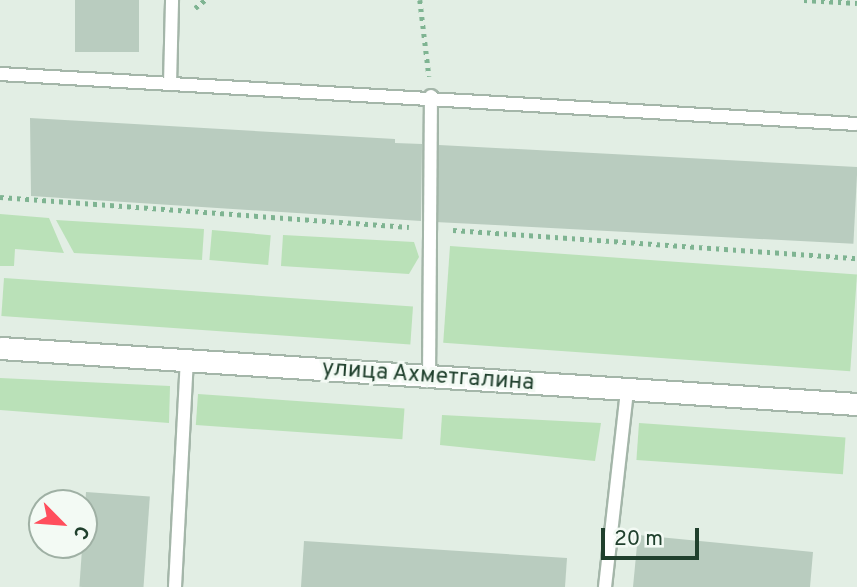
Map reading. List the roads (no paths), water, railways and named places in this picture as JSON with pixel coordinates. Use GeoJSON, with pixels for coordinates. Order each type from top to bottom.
{"type":"FeatureCollection","features":[{"type":"Feature","properties":{"kind":"main road","name":"улица Ахметгалина"},"geometry":{"type":"LineString","coordinates":[[0,348],[429,379],[857,404]]}},
{"type":"Feature","properties":{"kind":"lane"},"geometry":{"type":"LineString","coordinates":[[170,84],[172,0]]}},
{"type":"Feature","properties":{"kind":"lane"},"geometry":{"type":"LineString","coordinates":[[0,74],[431,96],[857,124]]}},
{"type":"Feature","properties":{"kind":"lane"},"geometry":{"type":"LineString","coordinates":[[429,379],[431,96]]}},
{"type":"Feature","properties":{"kind":"lane"},"geometry":{"type":"LineString","coordinates":[[175,587],[187,360]]}},
{"type":"Feature","properties":{"kind":"lane"},"geometry":{"type":"LineString","coordinates":[[604,587],[627,390]]}}]}
